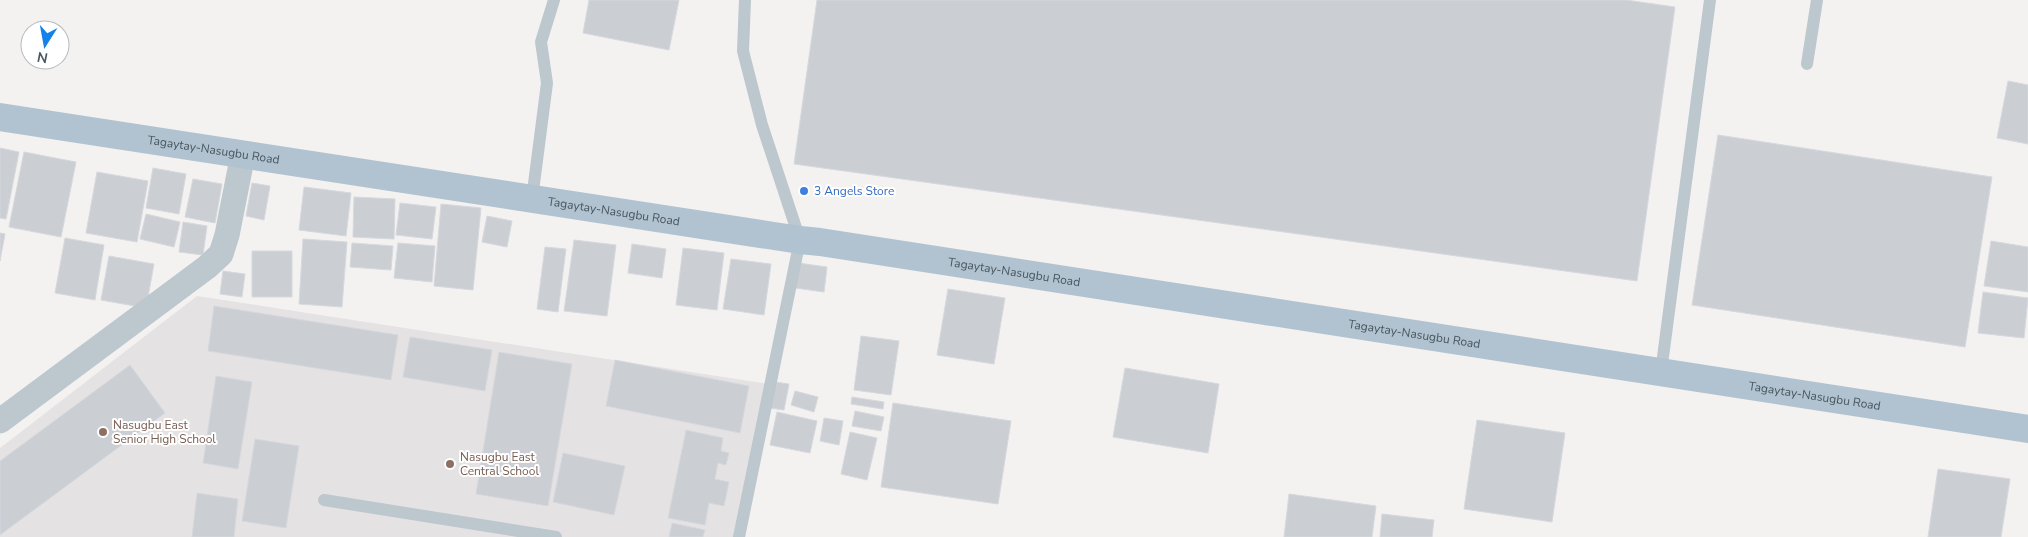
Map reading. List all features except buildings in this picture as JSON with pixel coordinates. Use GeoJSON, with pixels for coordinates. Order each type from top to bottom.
{"type":"FeatureCollection","features":[{"type":"Feature","properties":{"kind":"main road","name":"Tagaytay-Nasugbu Road"},"geometry":{"type":"LineString","coordinates":[[0,117],[2028,429]]}},
{"type":"Feature","properties":{"kind":"street"},"geometry":{"type":"LineString","coordinates":[[0,421],[199,273],[221,254],[227,235],[243,154]]}},
{"type":"Feature","properties":{"kind":"lane"},"geometry":{"type":"LineString","coordinates":[[532,199],[548,83],[541,42],[554,0]]}},
{"type":"Feature","properties":{"kind":"lane"},"geometry":{"type":"LineString","coordinates":[[739,537],[800,240],[762,125],[742,51],[744,0]]}},
{"type":"Feature","properties":{"kind":"lane"},"geometry":{"type":"LineString","coordinates":[[1661,372],[1710,0]]}},
{"type":"Feature","properties":{"kind":"lane"},"geometry":{"type":"LineString","coordinates":[[1806,64],[1817,0]]}},
{"type":"Feature","properties":{"kind":"lane"},"geometry":{"type":"LineString","coordinates":[[324,500],[556,537]]}},
{"type":"Feature","properties":{"kind":"shaded area","name":"Nasugbu East Central School"},"geometry":{"type":"Polygon","coordinates":[[[197,296],[769,384],[739,537],[0,537],[0,448],[197,296]]]}},
{"type":"Feature","properties":{"kind":"place","name":"3 Angels Store"},"geometry":{"type":"Point","coordinates":[804,191]}},
{"type":"Feature","properties":{"kind":"place","name":"Nasugbu East Senior High School"},"geometry":{"type":"Point","coordinates":[103,432]}},
{"type":"Feature","properties":{"kind":"place","name":"Nasugbu East Central School"},"geometry":{"type":"Point","coordinates":[450,464]}}]}
